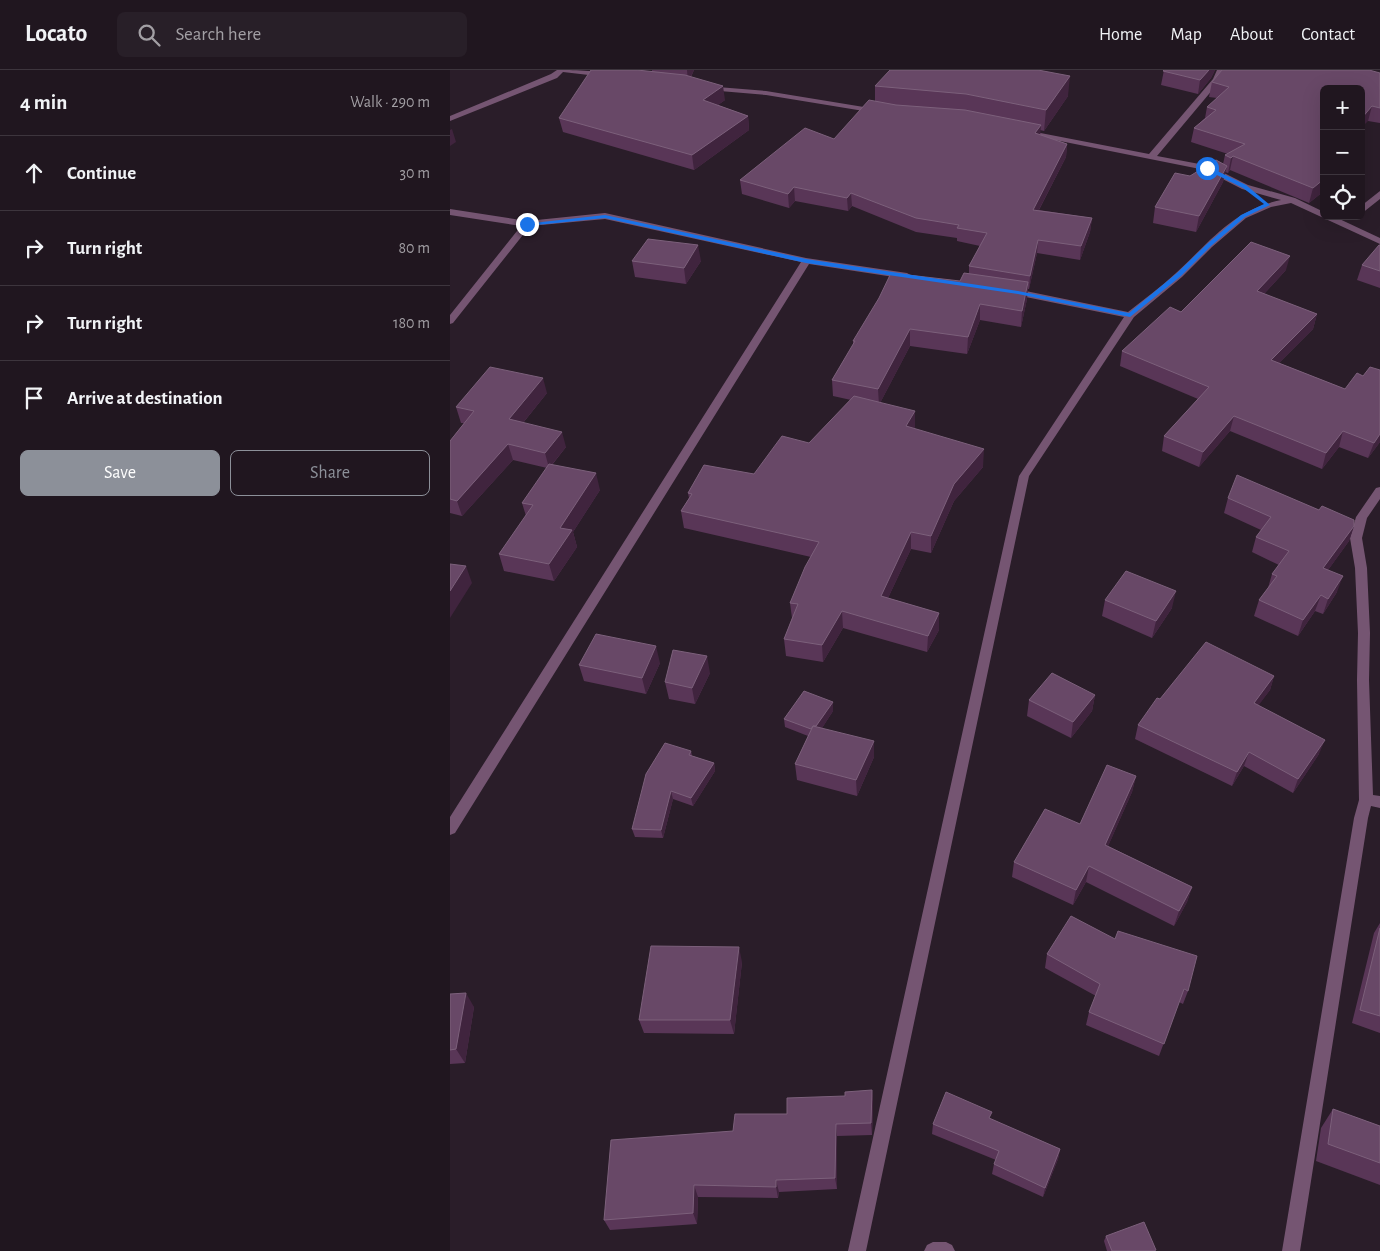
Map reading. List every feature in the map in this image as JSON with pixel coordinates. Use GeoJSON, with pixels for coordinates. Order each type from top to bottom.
{"type":"FeatureCollection","features":[{"type":"Feature","properties":{"kind":"street"},"geometry":{"type":"LineString","coordinates":[[450,119],[547,79],[562,70],[612,76]]}},
{"type":"Feature","properties":{"kind":"street"},"geometry":{"type":"LineString","coordinates":[[1152,156],[1216,80],[1221,70]]}},
{"type":"Feature","properties":{"kind":"street"},"geometry":{"type":"LineString","coordinates":[[700,87],[766,93],[887,112]]}},
{"type":"Feature","properties":{"kind":"street"},"geometry":{"type":"LineString","coordinates":[[1020,131],[1207,168],[1244,187],[1268,205]]}},
{"type":"Feature","properties":{"kind":"street"},"geometry":{"type":"LineString","coordinates":[[1244,187],[1292,200],[1320,214]]}},
{"type":"Feature","properties":{"kind":"street"},"geometry":{"type":"LineString","coordinates":[[1365,207],[1380,194]]}},
{"type":"Feature","properties":{"kind":"street"},"geometry":{"type":"LineString","coordinates":[[857,1251],[1024,476],[1130,315],[1179,275],[1209,245],[1243,216],[1268,205],[1292,200]]}},
{"type":"Feature","properties":{"kind":"street"},"geometry":{"type":"LineString","coordinates":[[450,212],[527,224],[605,216],[806,261],[922,278]]}},
{"type":"Feature","properties":{"kind":"street"},"geometry":{"type":"LineString","coordinates":[[1332,220],[1380,241]]}},
{"type":"Feature","properties":{"kind":"street"},"geometry":{"type":"LineString","coordinates":[[1345,226],[1352,220]]}},
{"type":"Feature","properties":{"kind":"street"},"geometry":{"type":"LineString","coordinates":[[450,321],[527,224]]}},
{"type":"Feature","properties":{"kind":"street"},"geometry":{"type":"LineString","coordinates":[[450,829],[806,261]]}},
{"type":"Feature","properties":{"kind":"street"},"geometry":{"type":"LineString","coordinates":[[999,290],[1130,315]]}},
{"type":"Feature","properties":{"kind":"street"},"geometry":{"type":"LineString","coordinates":[[1291,1251],[1361,818],[1373,801],[1363,680],[1364,633],[1356,538],[1362,517],[1380,491]]}},
{"type":"Feature","properties":{"kind":"street"},"geometry":{"type":"LineString","coordinates":[[933,1251],[946,1251]]}},
{"type":"Feature","properties":{"kind":"building"},"geometry":{"type":"Polygon","coordinates":[[[591,70],[637,70],[685,75],[723,86],[703,100],[748,116],[692,155],[559,118],[591,70]]]}},
{"type":"Feature","properties":{"kind":"building"},"geometry":{"type":"Polygon","coordinates":[[[890,70],[1038,70],[1070,76],[1046,110],[966,94],[875,86],[890,70]]]}},
{"type":"Feature","properties":{"kind":"building"},"geometry":{"type":"Polygon","coordinates":[[[1164,70],[1209,70],[1200,80],[1164,70]]]}},
{"type":"Feature","properties":{"kind":"building"},"geometry":{"type":"Polygon","coordinates":[[[1222,70],[1369,70],[1380,73],[1380,108],[1372,106],[1365,114],[1365,85],[1320,85],[1320,182],[1313,188],[1233,156],[1231,158],[1225,155],[1245,144],[1194,128],[1216,110],[1207,107],[1229,87],[1212,82],[1222,70]]]}},
{"type":"Feature","properties":{"kind":"building"},"geometry":{"type":"Polygon","coordinates":[[[869,100],[896,105],[965,110],[1041,125],[1035,133],[1067,144],[1033,210],[1092,218],[1081,246],[1038,240],[1030,276],[969,266],[987,233],[957,228],[959,225],[916,218],[851,193],[847,198],[794,187],[788,194],[740,180],[805,128],[834,139],[869,100]]]}},
{"type":"Feature","properties":{"kind":"building"},"geometry":{"type":"Polygon","coordinates":[[[1216,160],[1227,166],[1199,216],[1155,207],[1175,173],[1190,176],[1216,160]]]}},
{"type":"Feature","properties":{"kind":"building"},"geometry":{"type":"Polygon","coordinates":[[[648,239],[698,245],[684,268],[632,261],[648,239]]]}},
{"type":"Feature","properties":{"kind":"building"},"geometry":{"type":"Polygon","coordinates":[[[1251,242],[1290,256],[1257,291],[1317,314],[1271,360],[1345,389],[1357,373],[1363,376],[1370,367],[1380,370],[1380,434],[1374,443],[1343,431],[1326,453],[1234,416],[1203,452],[1164,436],[1209,387],[1122,351],[1170,307],[1181,312],[1251,242]]]}},
{"type":"Feature","properties":{"kind":"building"},"geometry":{"type":"Polygon","coordinates":[[[1379,245],[1380,271],[1362,265],[1379,245]]]}},
{"type":"Feature","properties":{"kind":"building"},"geometry":{"type":"Polygon","coordinates":[[[891,273],[960,281],[964,273],[1028,282],[1022,311],[980,304],[968,337],[910,329],[878,389],[832,380],[879,298],[891,273]]]}},
{"type":"Feature","properties":{"kind":"building"},"geometry":{"type":"Polygon","coordinates":[[[490,367],[543,378],[509,419],[562,432],[545,453],[508,444],[457,501],[450,499],[450,441],[474,411],[456,407],[490,367]]]}},
{"type":"Feature","properties":{"kind":"building"},"geometry":{"type":"Polygon","coordinates":[[[854,396],[915,411],[906,426],[984,449],[954,484],[931,536],[911,532],[881,596],[939,613],[928,636],[842,611],[822,645],[784,639],[798,604],[790,603],[805,567],[819,542],[681,511],[692,494],[688,493],[704,465],[754,474],[782,436],[809,443],[854,396]]]}},
{"type":"Feature","properties":{"kind":"building"},"geometry":{"type":"Polygon","coordinates":[[[549,464],[596,473],[560,528],[572,530],[549,564],[499,554],[533,505],[522,503],[549,464]]]}},
{"type":"Feature","properties":{"kind":"building"},"geometry":{"type":"Polygon","coordinates":[[[1237,475],[1319,510],[1322,506],[1354,520],[1354,526],[1323,568],[1343,576],[1328,599],[1321,595],[1303,620],[1259,600],[1277,576],[1272,574],[1289,551],[1256,537],[1271,517],[1228,498],[1237,475]]]}},
{"type":"Feature","properties":{"kind":"building"},"geometry":{"type":"Polygon","coordinates":[[[450,564],[466,566],[450,591],[450,564]]]}},
{"type":"Feature","properties":{"kind":"building"},"geometry":{"type":"Polygon","coordinates":[[[1126,571],[1176,591],[1156,621],[1105,600],[1126,571]]]}},
{"type":"Feature","properties":{"kind":"building"},"geometry":{"type":"Polygon","coordinates":[[[596,634],[656,646],[642,678],[579,665],[596,634]]]}},
{"type":"Feature","properties":{"kind":"building"},"geometry":{"type":"Polygon","coordinates":[[[1206,642],[1274,676],[1254,703],[1325,740],[1298,779],[1249,752],[1237,772],[1138,725],[1157,698],[1160,699],[1206,642]]]}},
{"type":"Feature","properties":{"kind":"building"},"geometry":{"type":"Polygon","coordinates":[[[673,650],[707,656],[692,688],[665,682],[673,650]]]}},
{"type":"Feature","properties":{"kind":"building"},"geometry":{"type":"Polygon","coordinates":[[[1052,673],[1095,695],[1073,722],[1029,700],[1052,673]]]}},
{"type":"Feature","properties":{"kind":"building"},"geometry":{"type":"Polygon","coordinates":[[[804,691],[833,702],[816,726],[813,726],[811,729],[784,719],[804,691]]]}},
{"type":"Feature","properties":{"kind":"building"},"geometry":{"type":"Polygon","coordinates":[[[813,726],[874,741],[856,780],[795,764],[813,726]]]}},
{"type":"Feature","properties":{"kind":"building"},"geometry":{"type":"Polygon","coordinates":[[[665,743],[691,751],[689,755],[714,763],[691,798],[671,791],[661,830],[632,829],[646,774],[665,743]]]}},
{"type":"Feature","properties":{"kind":"building"},"geometry":{"type":"Polygon","coordinates":[[[1107,765],[1136,776],[1105,845],[1192,887],[1179,911],[1089,866],[1076,890],[1014,862],[1045,809],[1080,824],[1107,765]]]}},
{"type":"Feature","properties":{"kind":"building"},"geometry":{"type":"Polygon","coordinates":[[[1071,916],[1115,939],[1118,931],[1197,956],[1188,991],[1184,989],[1164,1044],[1089,1012],[1100,984],[1047,954],[1071,916]]]}},
{"type":"Feature","properties":{"kind":"building"},"geometry":{"type":"Polygon","coordinates":[[[1380,928],[1380,1016],[1360,1010],[1380,928]]]}},
{"type":"Feature","properties":{"kind":"building"},"geometry":{"type":"Polygon","coordinates":[[[651,946],[739,947],[730,1020],[639,1020],[651,946]]]}},
{"type":"Feature","properties":{"kind":"building"},"geometry":{"type":"Polygon","coordinates":[[[466,993],[456,1049],[450,1050],[450,994],[466,993]]]}},
{"type":"Feature","properties":{"kind":"building"},"geometry":{"type":"Polygon","coordinates":[[[872,1090],[871,1123],[836,1124],[835,1178],[776,1180],[776,1187],[694,1185],[693,1213],[604,1220],[611,1140],[733,1131],[735,1114],[787,1114],[787,1098],[845,1096],[845,1092],[872,1090]]]}},
{"type":"Feature","properties":{"kind":"building"},"geometry":{"type":"Polygon","coordinates":[[[946,1092],[992,1112],[989,1118],[1060,1149],[1045,1188],[994,1164],[999,1151],[933,1124],[946,1092]]]}},
{"type":"Feature","properties":{"kind":"building"},"geometry":{"type":"Polygon","coordinates":[[[1333,1109],[1380,1126],[1380,1163],[1328,1144],[1333,1109]]]}},
{"type":"Feature","properties":{"kind":"building"},"geometry":{"type":"Polygon","coordinates":[[[1144,1222],[1156,1250],[1112,1251],[1106,1236],[1144,1222]]]}},
{"type":"Feature","properties":{"kind":"route"},"geometry":{"type":"LineString","coordinates":[[527,224],[605,216],[806,261],[1018,292],[1130,315],[1179,275],[1209,245],[1243,216],[1268,205],[1244,187],[1207,168]]}}]}
